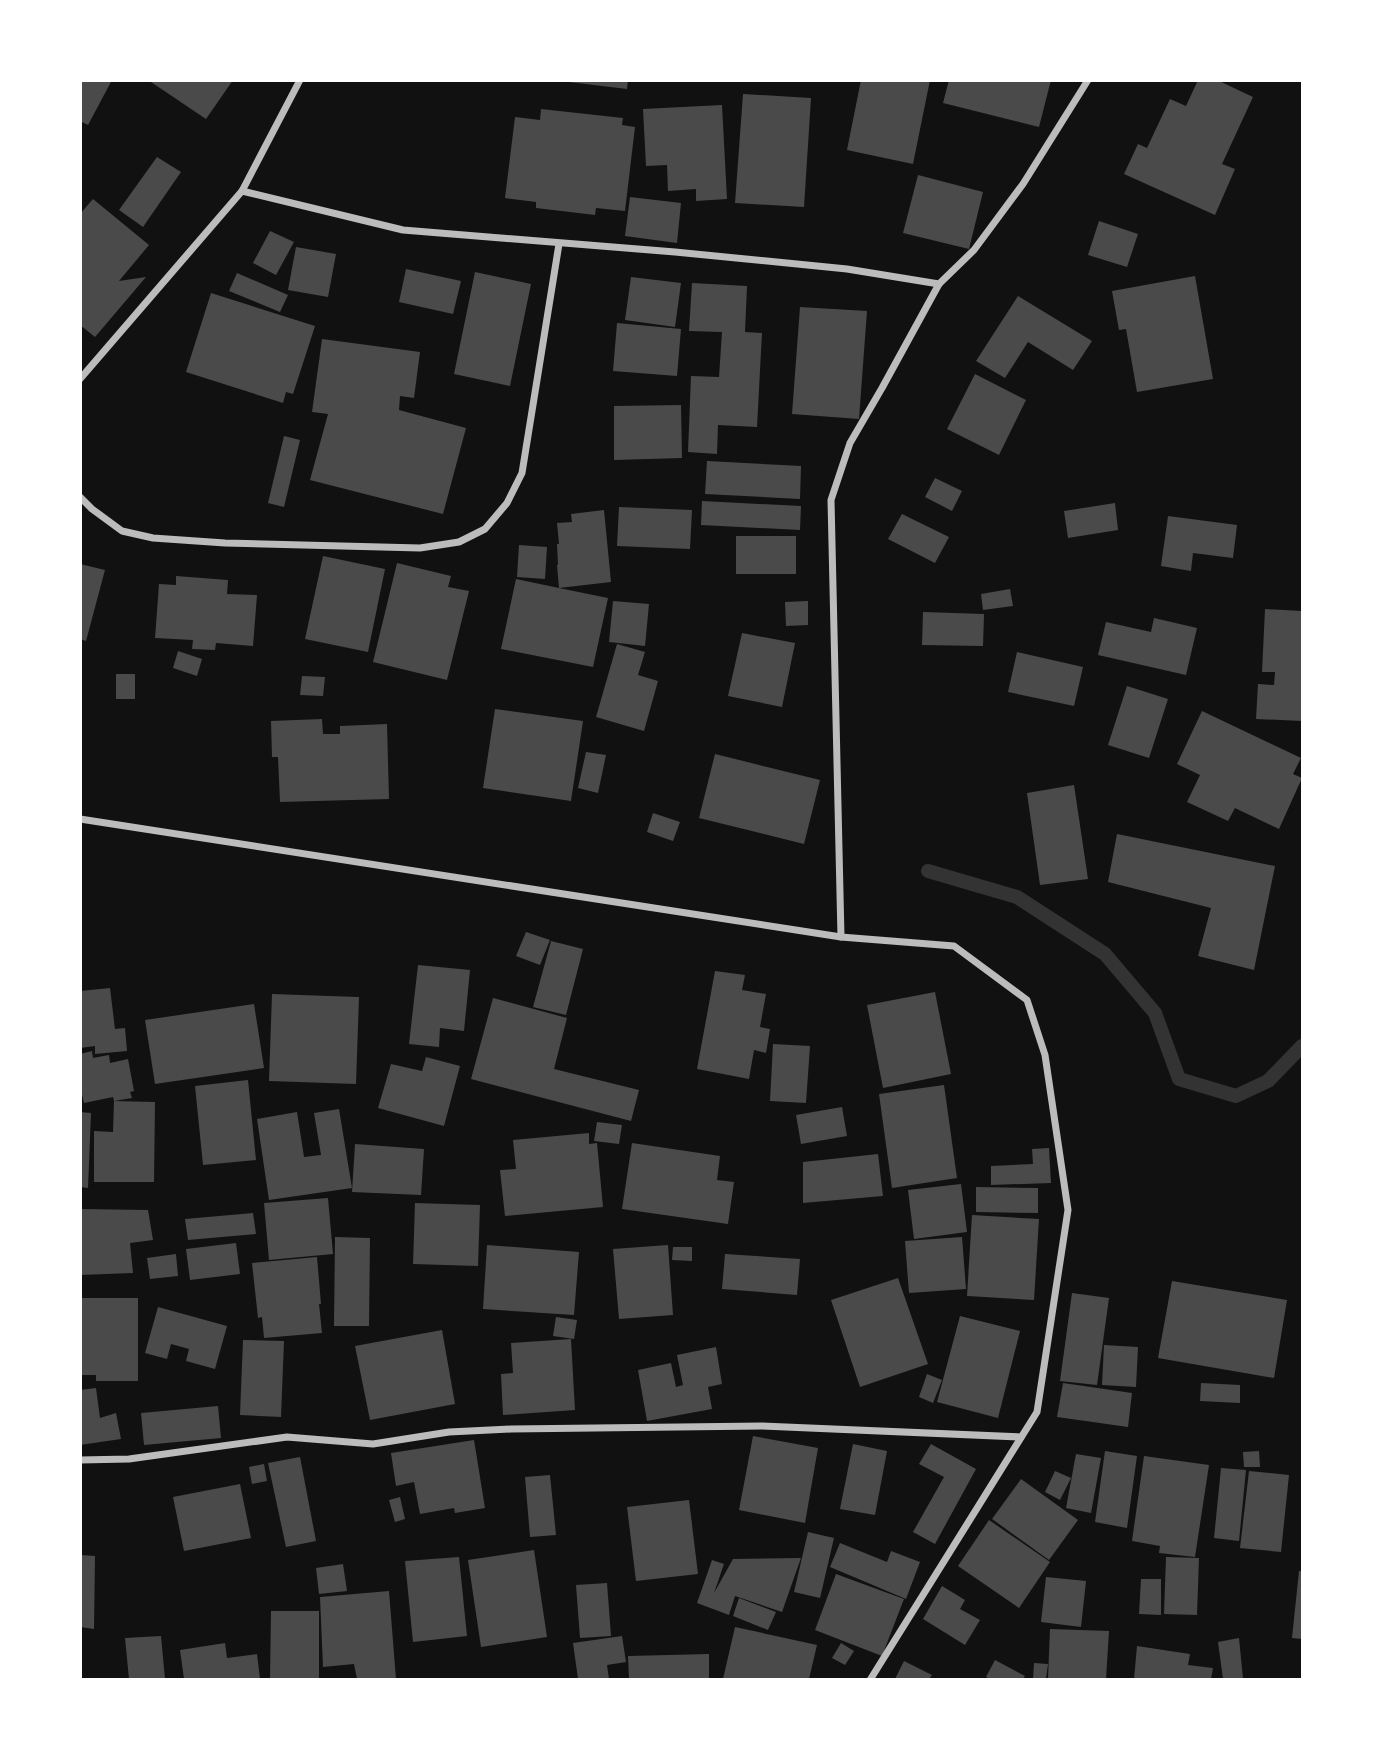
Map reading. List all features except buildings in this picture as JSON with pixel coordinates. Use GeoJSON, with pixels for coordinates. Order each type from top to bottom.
{"type":"FeatureCollection","features":[{"type":"Feature","properties":{"kind":"street"},"geometry":{"type":"LineString","coordinates":[[80,379],[242,191],[300,80]]}},
{"type":"Feature","properties":{"kind":"street"},"geometry":{"type":"LineString","coordinates":[[841,937],[831,500],[850,443],[939,284],[974,250],[1023,184],[1088,80]]}},
{"type":"Feature","properties":{"kind":"street"},"geometry":{"type":"LineString","coordinates":[[242,191],[403,230],[834,268],[939,284]]}},
{"type":"Feature","properties":{"kind":"street"},"geometry":{"type":"LineString","coordinates":[[80,497],[122,531],[153,538],[225,543],[420,548],[459,542],[485,529],[507,503],[522,473],[559,244]]}},
{"type":"Feature","properties":{"kind":"street"},"geometry":{"type":"LineString","coordinates":[[80,819],[841,937],[954,946],[1027,1000],[1045,1055],[1068,1210],[1037,1412],[870,1679]]}},
{"type":"Feature","properties":{"kind":"street"},"geometry":{"type":"LineString","coordinates":[[80,1460],[129,1459],[287,1437],[373,1444],[449,1432],[512,1429],[762,1426],[1021,1437]]}},
{"type":"Feature","properties":{"kind":"waterway"},"geometry":{"type":"LineString","coordinates":[[928,871],[1017,897],[1105,954],[1155,1013],[1179,1079],[1236,1096],[1268,1081],[1302,1046]]}}]}
